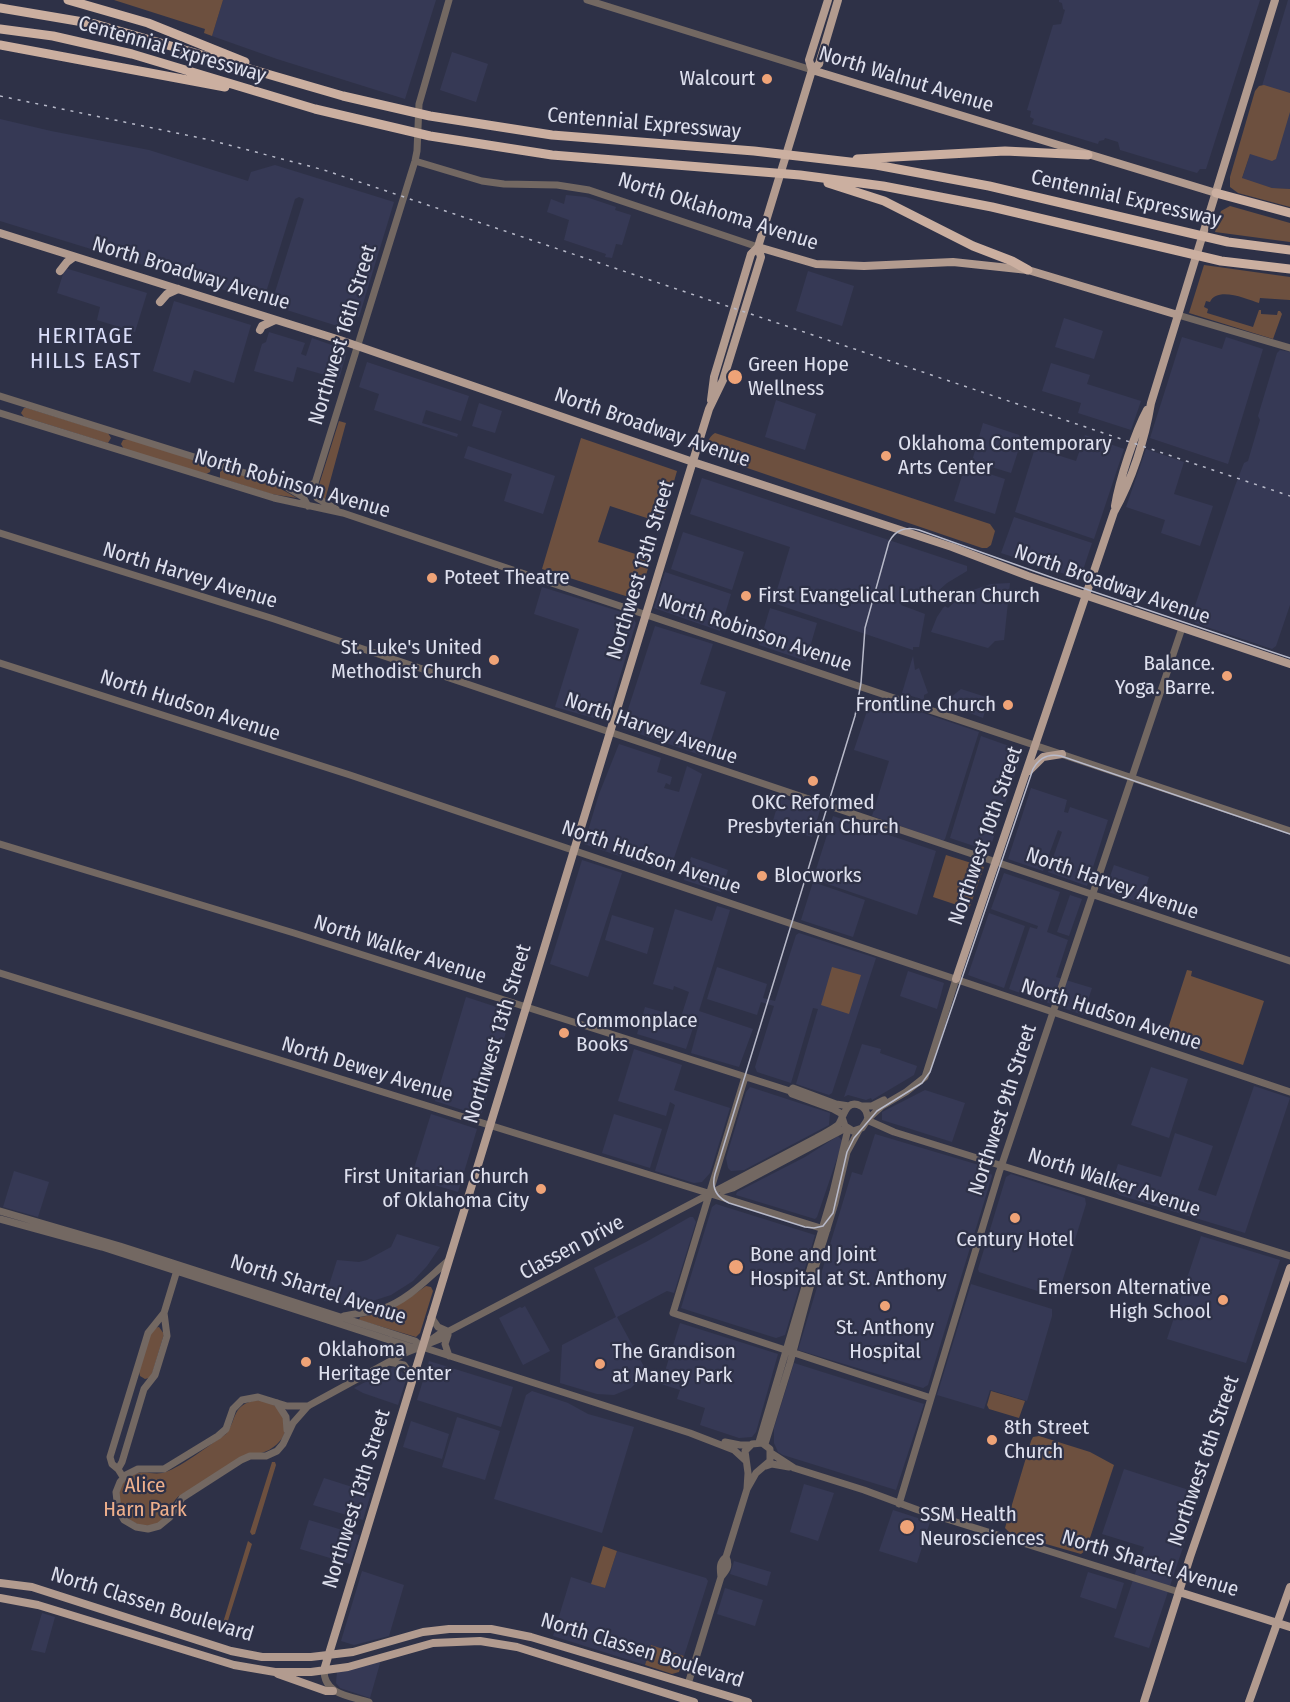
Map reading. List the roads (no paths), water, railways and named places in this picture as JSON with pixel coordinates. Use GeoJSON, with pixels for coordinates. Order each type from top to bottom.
{"type":"FeatureCollection","features":[{"type":"Feature","properties":{"kind":"highway"},"geometry":{"type":"LineString","coordinates":[[68,0],[148,22],[280,78]]}},
{"type":"Feature","properties":{"kind":"highway","name":"Centennial Expressway"},"geometry":{"type":"LineString","coordinates":[[0,8],[95,24],[391,108],[512,130],[842,160],[989,186],[1228,242],[1290,250]]}},
{"type":"Feature","properties":{"kind":"highway","name":"Centennial Expressway"},"geometry":{"type":"LineString","coordinates":[[0,29],[53,36],[107,48],[315,109],[388,127],[493,147],[563,156],[800,175],[959,200],[1210,258],[1290,269]]}},
{"type":"Feature","properties":{"kind":"highway"},"geometry":{"type":"LineString","coordinates":[[0,45],[260,93]]}},
{"type":"Feature","properties":{"kind":"highway"},"geometry":{"type":"LineString","coordinates":[[842,160],[1012,151],[1089,154]]}},
{"type":"Feature","properties":{"kind":"highway"},"geometry":{"type":"LineString","coordinates":[[800,175],[875,197],[973,246],[1012,261],[1028,270]]}},
{"type":"Feature","properties":{"kind":"highway"},"geometry":{"type":"LineString","coordinates":[[1216,193],[1290,213]]}},
{"type":"Feature","properties":{"kind":"main road"},"geometry":{"type":"LineString","coordinates":[[828,0],[809,60],[812,70],[819,64],[838,0]]}},
{"type":"Feature","properties":{"kind":"main road","name":"Northwest 10th Street"},"geometry":{"type":"LineString","coordinates":[[956,979],[1114,512],[1122,498],[1142,441],[1151,402],[1275,0]]}},
{"type":"Feature","properties":{"kind":"main road","name":"Northwest 13th Street"},"geometry":{"type":"LineString","coordinates":[[324,1670],[413,1378],[420,1348],[709,409],[723,380],[741,306],[761,257],[758,247],[812,70]]}},
{"type":"Feature","properties":{"kind":"main road","name":"North Walnut Avenue"},"geometry":{"type":"LineString","coordinates":[[812,70],[1216,193]]}},
{"type":"Feature","properties":{"kind":"main road","name":"North Broadway Avenue"},"geometry":{"type":"LineString","coordinates":[[0,233],[357,346],[1290,664]]}},
{"type":"Feature","properties":{"kind":"main road","name":"North Oklahoma Avenue"},"geometry":{"type":"LineString","coordinates":[[758,247],[816,264],[864,266],[954,261],[1028,270],[1178,315]]}},
{"type":"Feature","properties":{"kind":"main road"},"geometry":{"type":"LineString","coordinates":[[60,271],[74,257]]}},
{"type":"Feature","properties":{"kind":"main road"},"geometry":{"type":"LineString","coordinates":[[160,302],[167,294],[178,289]]}},
{"type":"Feature","properties":{"kind":"main road"},"geometry":{"type":"LineString","coordinates":[[260,330],[262,326],[275,320]]}},
{"type":"Feature","properties":{"kind":"main road"},"geometry":{"type":"LineString","coordinates":[[1025,776],[1043,757],[1062,754]]}},
{"type":"Feature","properties":{"kind":"main road","name":"Northwest 6th Street"},"geometry":{"type":"LineString","coordinates":[[1144,1702],[1179,1592],[1290,1268]]}},
{"type":"Feature","properties":{"kind":"main road","name":"North Classen Boulevard"},"geometry":{"type":"LineString","coordinates":[[1,1583],[24,1585],[46,1591],[197,1641],[262,1657],[328,1656],[353,1652],[423,1632],[449,1629],[491,1629],[531,1637],[748,1702]]}},
{"type":"Feature","properties":{"kind":"main road"},"geometry":{"type":"LineString","coordinates":[[1249,1702],[1290,1587]]}},
{"type":"Feature","properties":{"kind":"main road","name":"North Shartel Avenue"},"geometry":{"type":"LineString","coordinates":[[1179,1592],[1290,1627]]}},
{"type":"Feature","properties":{"kind":"main road","name":"North Classen Boulevard"},"geometry":{"type":"LineString","coordinates":[[0,1598],[38,1605],[234,1665],[275,1672],[298,1673],[324,1670],[348,1666],[433,1643],[480,1641],[517,1647],[694,1702]]}},
{"type":"Feature","properties":{"kind":"main road"},"geometry":{"type":"LineString","coordinates":[[193,1653],[197,1641]]}},
{"type":"Feature","properties":{"kind":"main road"},"geometry":{"type":"LineString","coordinates":[[275,1672],[280,1676],[333,1691]]}},
{"type":"Feature","properties":{"kind":"main road"},"geometry":{"type":"LineString","coordinates":[[684,1700],[688,1684]]}},
{"type":"Feature","properties":{"kind":"street","name":"Northwest 16th Street"},"geometry":{"type":"LineString","coordinates":[[315,483],[415,161],[419,104],[449,0]]}},
{"type":"Feature","properties":{"kind":"street","name":"North Walnut Avenue"},"geometry":{"type":"LineString","coordinates":[[586,0],[812,70]]}},
{"type":"Feature","properties":{"kind":"street","name":"North Oklahoma Avenue"},"geometry":{"type":"LineString","coordinates":[[415,161],[482,181],[557,185],[589,190],[758,247]]}},
{"type":"Feature","properties":{"kind":"street","name":"North Oklahoma Avenue"},"geometry":{"type":"LineString","coordinates":[[1178,315],[1290,348]]}},
{"type":"Feature","properties":{"kind":"street","name":"North Robinson Avenue"},"geometry":{"type":"LineString","coordinates":[[0,396],[277,483]]}},
{"type":"Feature","properties":{"kind":"street","name":"North Robinson Avenue"},"geometry":{"type":"LineString","coordinates":[[0,413],[274,498],[343,513],[1290,831]]}},
{"type":"Feature","properties":{"kind":"street"},"geometry":{"type":"LineString","coordinates":[[277,483],[302,488],[315,483],[317,498],[343,513]]}},
{"type":"Feature","properties":{"kind":"street"},"geometry":{"type":"LineString","coordinates":[[277,483],[302,496],[308,506]]}},
{"type":"Feature","properties":{"kind":"street","name":"North Harvey Avenue"},"geometry":{"type":"LineString","coordinates":[[0,533],[274,619],[1290,961]]}},
{"type":"Feature","properties":{"kind":"street","name":"Northwest 9th Street"},"geometry":{"type":"LineString","coordinates":[[899,1504],[1002,1165],[1182,628]]}},
{"type":"Feature","properties":{"kind":"street","name":"North Hudson Avenue"},"geometry":{"type":"LineString","coordinates":[[0,663],[238,738],[1290,1092]]}},
{"type":"Feature","properties":{"kind":"street","name":"North Walker Avenue"},"geometry":{"type":"LineString","coordinates":[[0,844],[263,924],[790,1091],[792,1094],[833,1109],[842,1116]]}},
{"type":"Feature","properties":{"kind":"street","name":"North Dewey Avenue"},"geometry":{"type":"LineString","coordinates":[[0,973],[824,1229]]}},
{"type":"Feature","properties":{"kind":"street","name":"Northwest 10th Street"},"geometry":{"type":"LineString","coordinates":[[868,1119],[880,1108],[923,1080],[928,1072],[956,979]]}},
{"type":"Feature","properties":{"kind":"street"},"geometry":{"type":"LineString","coordinates":[[745,1077],[673,1313],[931,1398]]}},
{"type":"Feature","properties":{"kind":"street"},"geometry":{"type":"LineString","coordinates":[[824,1229],[847,1128],[842,1116],[846,1108],[855,1105],[872,1106],[916,1085]]}},
{"type":"Feature","properties":{"kind":"street","name":"North Walker Avenue"},"geometry":{"type":"LineString","coordinates":[[790,1091],[794,1088],[839,1105],[855,1105]]}},
{"type":"Feature","properties":{"kind":"street"},"geometry":{"type":"LineString","coordinates":[[762,1443],[847,1152],[868,1119],[865,1110],[855,1105]]}},
{"type":"Feature","properties":{"kind":"street","name":"Classen Drive"},"geometry":{"type":"LineString","coordinates":[[123,1478],[116,1496],[119,1513],[132,1526],[152,1528],[167,1520],[182,1498],[242,1460],[250,1456],[266,1456],[277,1450],[283,1444],[293,1423],[308,1406],[420,1348],[436,1335],[449,1331],[835,1128],[842,1116]]}},
{"type":"Feature","properties":{"kind":"street","name":"North Walker Avenue"},"geometry":{"type":"LineString","coordinates":[[868,1119],[894,1131],[1290,1256]]}},
{"type":"Feature","properties":{"kind":"street"},"geometry":{"type":"LineString","coordinates":[[847,1128],[860,1130]]}},
{"type":"Feature","properties":{"kind":"street","name":"Classen Drive"},"geometry":{"type":"LineString","coordinates":[[709,1194],[733,1188],[847,1128]]}},
{"type":"Feature","properties":{"kind":"street","name":"North Walker Avenue"},"geometry":{"type":"LineString","coordinates":[[860,1130],[871,1128],[894,1131]]}},
{"type":"Feature","properties":{"kind":"street","name":"North Shartel Avenue"},"geometry":{"type":"LineString","coordinates":[[0,1211],[390,1340],[449,1356],[690,1433],[736,1445],[750,1445]]}},
{"type":"Feature","properties":{"kind":"street","name":"North Shartel Avenue"},"geometry":{"type":"LineString","coordinates":[[0,1219],[340,1316],[415,1341],[420,1348]]}},
{"type":"Feature","properties":{"kind":"street"},"geometry":{"type":"LineString","coordinates":[[330,1321],[340,1316],[379,1310],[397,1302],[448,1261]]}},
{"type":"Feature","properties":{"kind":"street"},"geometry":{"type":"LineString","coordinates":[[177,1268],[164,1312],[148,1333],[110,1457],[112,1464],[123,1478],[138,1468],[164,1469],[218,1436],[226,1429],[233,1409],[242,1400],[258,1397],[290,1407],[308,1406]]}},
{"type":"Feature","properties":{"kind":"street"},"geometry":{"type":"LineString","coordinates":[[118,1469],[144,1389],[155,1375],[167,1336],[164,1312]]}},
{"type":"Feature","properties":{"kind":"street"},"geometry":{"type":"LineString","coordinates":[[431,1317],[438,1327],[449,1331],[445,1344],[449,1356]]}},
{"type":"Feature","properties":{"kind":"street"},"geometry":{"type":"LineString","coordinates":[[390,1340],[395,1346],[392,1361],[404,1365],[413,1378]]}},
{"type":"Feature","properties":{"kind":"street"},"geometry":{"type":"LineString","coordinates":[[134,1379],[148,1383]]}},
{"type":"Feature","properties":{"kind":"street"},"geometry":{"type":"LineString","coordinates":[[277,1403],[286,1417],[287,1434]]}},
{"type":"Feature","properties":{"kind":"street","name":"North Shartel Avenue"},"geometry":{"type":"LineString","coordinates":[[690,1433],[734,1450],[747,1462]]}},
{"type":"Feature","properties":{"kind":"street"},"geometry":{"type":"LineString","coordinates":[[688,1684],[721,1577],[719,1567],[721,1561],[726,1557],[747,1489],[745,1453],[750,1445],[762,1443]]}},
{"type":"Feature","properties":{"kind":"street"},"geometry":{"type":"LineString","coordinates":[[747,1489],[770,1461],[771,1453],[762,1443]]}},
{"type":"Feature","properties":{"kind":"street","name":"North Shartel Avenue"},"geometry":{"type":"LineString","coordinates":[[771,1453],[794,1468]]}},
{"type":"Feature","properties":{"kind":"street"},"geometry":{"type":"LineString","coordinates":[[747,1462],[751,1467],[763,1467]]}},
{"type":"Feature","properties":{"kind":"street","name":"North Shartel Avenue"},"geometry":{"type":"LineString","coordinates":[[763,1467],[777,1465],[794,1468],[899,1504],[1179,1592]]}},
{"type":"Feature","properties":{"kind":"street"},"geometry":{"type":"LineString","coordinates":[[324,1670],[325,1682],[333,1691],[369,1702]]}},
{"type":"Feature","properties":{"kind":"tram line"},"geometry":{"type":"LineString","coordinates":[[1290,658],[919,530],[905,529],[894,534],[889,542],[865,628],[861,683],[855,716],[715,1174],[716,1192],[729,1203],[805,1227],[823,1226],[833,1213],[847,1152],[854,1138],[877,1111],[922,1083],[930,1072],[1033,769],[1041,759],[1052,755],[1061,756],[1290,834]]}},
{"type":"Feature","properties":{"kind":"railway"},"geometry":{"type":"LineString","coordinates":[[0,96],[210,140],[324,170],[1290,496]]}},
{"type":"Feature","properties":{"kind":"place","name":"Walcourt"},"geometry":{"type":"Point","coordinates":[767,79]}},
{"type":"Feature","properties":{"kind":"place","name":"Green Hope Wellness"},"geometry":{"type":"Point","coordinates":[735,377]}},
{"type":"Feature","properties":{"kind":"place","name":"Oklahoma Contemporary Arts Center"},"geometry":{"type":"Point","coordinates":[886,456]}},
{"type":"Feature","properties":{"kind":"place","name":"Poteet Theatre"},"geometry":{"type":"Point","coordinates":[432,578]}},
{"type":"Feature","properties":{"kind":"place","name":"First Evangelical Lutheran Church"},"geometry":{"type":"Point","coordinates":[746,596]}},
{"type":"Feature","properties":{"kind":"place","name":"St. Luke's United Methodist Church"},"geometry":{"type":"Point","coordinates":[494,660]}},
{"type":"Feature","properties":{"kind":"place","name":"Balance. Yoga. Barre."},"geometry":{"type":"Point","coordinates":[1227,676]}},
{"type":"Feature","properties":{"kind":"place","name":"Frontline Church"},"geometry":{"type":"Point","coordinates":[1008,705]}},
{"type":"Feature","properties":{"kind":"place","name":"OKC Reformed Presbyterian Church"},"geometry":{"type":"Point","coordinates":[813,781]}},
{"type":"Feature","properties":{"kind":"place","name":"Blocworks"},"geometry":{"type":"Point","coordinates":[762,876]}},
{"type":"Feature","properties":{"kind":"place","name":"Commonplace Books"},"geometry":{"type":"Point","coordinates":[564,1033]}},
{"type":"Feature","properties":{"kind":"place","name":"First Unitarian Church of Oklahoma City"},"geometry":{"type":"Point","coordinates":[541,1189]}},
{"type":"Feature","properties":{"kind":"place","name":"Century Hotel"},"geometry":{"type":"Point","coordinates":[1015,1218]}},
{"type":"Feature","properties":{"kind":"place","name":"Bone and Joint Hospital at St. Anthony"},"geometry":{"type":"Point","coordinates":[736,1267]}},
{"type":"Feature","properties":{"kind":"place","name":"Emerson Alternative High School"},"geometry":{"type":"Point","coordinates":[1223,1300]}},
{"type":"Feature","properties":{"kind":"place","name":"St. Anthony Hospital"},"geometry":{"type":"Point","coordinates":[885,1306]}},
{"type":"Feature","properties":{"kind":"place","name":"Oklahoma Heritage Center"},"geometry":{"type":"Point","coordinates":[306,1362]}},
{"type":"Feature","properties":{"kind":"place","name":"The Grandison at Maney Park"},"geometry":{"type":"Point","coordinates":[600,1364]}},
{"type":"Feature","properties":{"kind":"place","name":"8th Street Church"},"geometry":{"type":"Point","coordinates":[992,1440]}},
{"type":"Feature","properties":{"kind":"place","name":"SSM Health Neurosciences"},"geometry":{"type":"Point","coordinates":[907,1527]}},
{"type":"Feature","properties":{"kind":"district","name":"HERITAGE HILLS EAST"},"geometry":{"type":"Point","coordinates":[86,350]}},
{"type":"Feature","properties":{"kind":"park label","name":"Alice Harn Park"},"geometry":{"type":"Point","coordinates":[145,1498]}}]}
